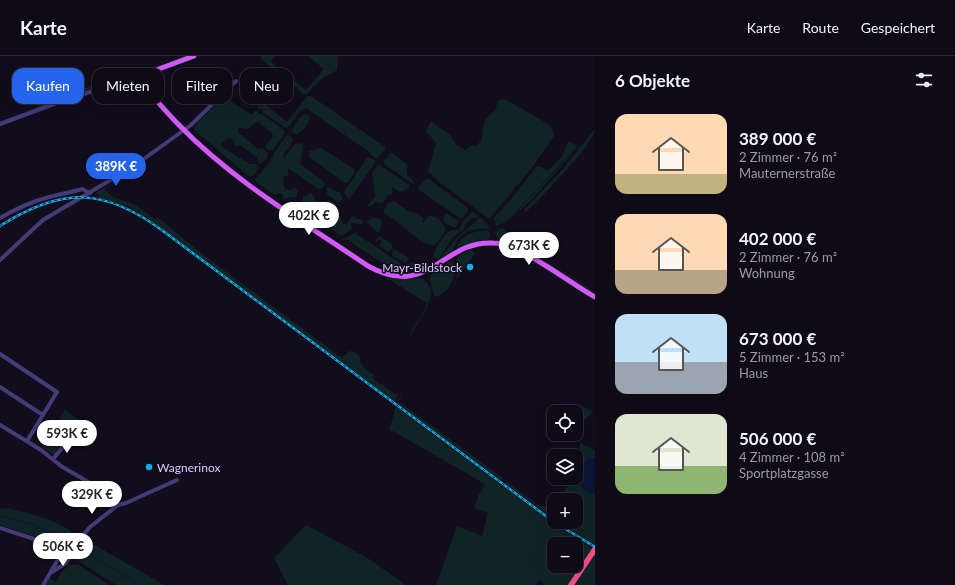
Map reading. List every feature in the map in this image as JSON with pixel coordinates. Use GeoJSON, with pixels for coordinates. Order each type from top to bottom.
{"type":"FeatureCollection","features":[{"type":"Feature","properties":{"kind":"highway"},"geometry":{"type":"LineString","coordinates":[[571,585],[595,549]]}},
{"type":"Feature","properties":{"kind":"main road"},"geometry":{"type":"LineString","coordinates":[[162,68],[194,56]]}},
{"type":"Feature","properties":{"kind":"main road"},"geometry":{"type":"LineString","coordinates":[[160,104],[184,130],[244,181],[377,270],[397,276],[414,275],[436,267],[457,252],[480,244],[492,243],[510,246],[595,296]]}},
{"type":"Feature","properties":{"kind":"street"},"geometry":{"type":"LineString","coordinates":[[0,260],[43,220],[134,166],[184,130],[205,113],[236,81]]}},
{"type":"Feature","properties":{"kind":"street"},"geometry":{"type":"LineString","coordinates":[[0,124],[92,91]]}},
{"type":"Feature","properties":{"kind":"street"},"geometry":{"type":"LineString","coordinates":[[0,218],[47,197],[72,193],[82,189],[90,193]]}},
{"type":"Feature","properties":{"kind":"street"},"geometry":{"type":"LineString","coordinates":[[0,354],[58,392],[27,441]]}},
{"type":"Feature","properties":{"kind":"street"},"geometry":{"type":"LineString","coordinates":[[0,387],[43,415]]}},
{"type":"Feature","properties":{"kind":"street"},"geometry":{"type":"LineString","coordinates":[[0,425],[27,441],[53,459],[60,466],[115,499],[118,505]]}},
{"type":"Feature","properties":{"kind":"street"},"geometry":{"type":"LineString","coordinates":[[53,459],[70,439]]}},
{"type":"Feature","properties":{"kind":"street"},"geometry":{"type":"LineString","coordinates":[[50,574],[66,563],[80,538],[90,527],[118,505],[126,503],[177,480]]}},
{"type":"Feature","properties":{"kind":"street"},"geometry":{"type":"LineString","coordinates":[[0,528],[37,540],[56,549],[60,555],[43,585]]}},
{"type":"Feature","properties":{"kind":"green space"},"geometry":{"type":"Polygon","coordinates":[[[185,56],[188,56],[154,68],[185,56]]]}},
{"type":"Feature","properties":{"kind":"green space"},"geometry":{"type":"Polygon","coordinates":[[[261,56],[275,56],[271,61],[278,68],[272,68],[261,59],[261,56]]]}},
{"type":"Feature","properties":{"kind":"green space"},"geometry":{"type":"Polygon","coordinates":[[[308,56],[338,56],[337,70],[320,80],[305,95],[293,85],[293,80],[306,90],[324,69],[308,56]]]}},
{"type":"Feature","properties":{"kind":"green space"},"geometry":{"type":"Polygon","coordinates":[[[92,86],[92,90],[84,93],[84,88],[92,86]]]}},
{"type":"Feature","properties":{"kind":"green space"},"geometry":{"type":"Polygon","coordinates":[[[307,96],[311,96],[385,147],[385,150],[377,159],[370,154],[368,150],[306,108],[300,111],[289,127],[286,128],[263,113],[262,109],[259,110],[257,108],[260,104],[264,104],[287,122],[307,96]]]}},
{"type":"Feature","properties":{"kind":"green space"},"geometry":{"type":"Polygon","coordinates":[[[505,99],[548,124],[553,130],[554,136],[531,169],[490,218],[488,218],[438,181],[428,171],[436,143],[426,131],[431,121],[450,135],[456,145],[465,150],[471,146],[477,146],[482,136],[486,120],[496,110],[497,102],[505,99]]]}},
{"type":"Feature","properties":{"kind":"green space"},"geometry":{"type":"Polygon","coordinates":[[[232,102],[252,115],[256,110],[259,114],[262,114],[284,130],[285,133],[273,150],[270,151],[266,148],[266,145],[273,136],[272,133],[258,122],[254,123],[249,129],[239,128],[239,133],[258,149],[262,148],[268,153],[267,159],[260,164],[257,161],[257,157],[240,145],[236,146],[231,138],[226,139],[221,144],[222,147],[250,164],[259,166],[254,175],[250,177],[194,130],[198,122],[217,104],[232,104],[232,102]]]}},
{"type":"Feature","properties":{"kind":"green space"},"geometry":{"type":"Polygon","coordinates":[[[38,104],[51,104],[0,122],[37,107],[38,104]]]}},
{"type":"Feature","properties":{"kind":"green space"},"geometry":{"type":"Polygon","coordinates":[[[306,114],[310,117],[305,127],[296,134],[292,132],[297,121],[306,114]]]}},
{"type":"Feature","properties":{"kind":"green space"},"geometry":{"type":"Polygon","coordinates":[[[595,129],[593,136],[577,158],[526,212],[524,210],[562,170],[595,129]]]}},
{"type":"Feature","properties":{"kind":"green space"},"geometry":{"type":"Polygon","coordinates":[[[287,135],[293,138],[293,141],[283,156],[283,159],[295,144],[300,143],[303,146],[300,164],[323,181],[325,185],[320,190],[288,168],[288,176],[284,176],[283,184],[285,189],[290,190],[294,188],[298,191],[296,198],[290,197],[284,200],[282,194],[278,193],[275,195],[256,182],[255,179],[270,162],[274,153],[287,135]]]}},
{"type":"Feature","properties":{"kind":"green space"},"geometry":{"type":"Polygon","coordinates":[[[568,141],[577,145],[576,148],[506,222],[496,226],[494,218],[536,167],[539,166],[548,171],[563,155],[568,141]]]}},
{"type":"Feature","properties":{"kind":"green space"},"geometry":{"type":"Polygon","coordinates":[[[582,143],[533,198],[505,224],[582,143]]]}},
{"type":"Feature","properties":{"kind":"green space"},"geometry":{"type":"Polygon","coordinates":[[[321,148],[354,169],[355,172],[348,182],[345,183],[309,157],[309,151],[321,148]]]}},
{"type":"Feature","properties":{"kind":"green space"},"geometry":{"type":"Polygon","coordinates":[[[390,153],[393,153],[407,165],[407,174],[413,181],[413,184],[385,165],[384,161],[390,153]]]}},
{"type":"Feature","properties":{"kind":"green space"},"geometry":{"type":"Polygon","coordinates":[[[368,157],[375,160],[375,163],[349,199],[344,193],[368,157]]]}},
{"type":"Feature","properties":{"kind":"green space"},"geometry":{"type":"Polygon","coordinates":[[[378,165],[409,185],[409,188],[400,192],[392,187],[392,194],[388,195],[382,204],[376,202],[369,207],[368,205],[375,196],[372,173],[378,165]]]}},
{"type":"Feature","properties":{"kind":"green space"},"geometry":{"type":"Polygon","coordinates":[[[426,179],[429,179],[468,208],[468,212],[460,218],[419,190],[418,188],[426,179]]]}},
{"type":"Feature","properties":{"kind":"green space"},"geometry":{"type":"Polygon","coordinates":[[[329,187],[340,193],[343,200],[337,202],[332,197],[327,195],[326,189],[329,187]]]}},
{"type":"Feature","properties":{"kind":"green space"},"geometry":{"type":"Polygon","coordinates":[[[104,188],[111,196],[135,205],[155,219],[157,217],[201,253],[339,356],[343,357],[349,351],[357,353],[366,370],[373,374],[374,380],[396,394],[399,392],[395,402],[145,216],[128,206],[97,197],[100,194],[95,193],[104,188]]]}},
{"type":"Feature","properties":{"kind":"green space"},"geometry":{"type":"Polygon","coordinates":[[[310,193],[313,194],[316,203],[323,208],[328,200],[336,204],[336,207],[324,224],[321,225],[308,213],[295,209],[296,206],[302,204],[303,197],[310,193]]]}},
{"type":"Feature","properties":{"kind":"green space"},"geometry":{"type":"Polygon","coordinates":[[[394,201],[408,211],[418,214],[423,218],[422,221],[424,223],[429,215],[439,219],[445,228],[445,232],[435,245],[422,241],[384,214],[384,210],[389,202],[394,201]]]}},
{"type":"Feature","properties":{"kind":"green space"},"geometry":{"type":"Polygon","coordinates":[[[472,212],[479,216],[478,218],[473,218],[467,223],[463,230],[453,237],[439,259],[433,257],[443,237],[449,231],[459,230],[463,221],[472,212]]]}},
{"type":"Feature","properties":{"kind":"green space"},"geometry":{"type":"Polygon","coordinates":[[[446,213],[459,222],[456,228],[446,224],[443,218],[446,213]]]}},
{"type":"Feature","properties":{"kind":"green space"},"geometry":{"type":"Polygon","coordinates":[[[337,214],[341,217],[343,224],[347,224],[352,216],[363,220],[362,224],[351,223],[352,229],[343,235],[339,235],[326,225],[337,214]]]}},
{"type":"Feature","properties":{"kind":"green space"},"geometry":{"type":"Polygon","coordinates":[[[481,217],[490,228],[471,230],[462,235],[457,240],[453,251],[439,260],[457,237],[481,217]]]}},
{"type":"Feature","properties":{"kind":"green space"},"geometry":{"type":"Polygon","coordinates":[[[371,218],[378,218],[382,222],[379,232],[377,232],[367,222],[371,218]]]}},
{"type":"Feature","properties":{"kind":"green space"},"geometry":{"type":"Polygon","coordinates":[[[502,228],[543,260],[595,293],[521,248],[497,239],[495,232],[502,228]]]}},
{"type":"Feature","properties":{"kind":"green space"},"geometry":{"type":"Polygon","coordinates":[[[488,231],[490,233],[489,239],[471,243],[458,250],[457,245],[466,235],[474,232],[488,231]]]}},
{"type":"Feature","properties":{"kind":"green space"},"geometry":{"type":"Polygon","coordinates":[[[355,233],[403,265],[415,262],[420,265],[420,268],[410,269],[390,266],[347,239],[343,241],[342,239],[355,233]]]}},
{"type":"Feature","properties":{"kind":"green space"},"geometry":{"type":"Polygon","coordinates":[[[379,236],[392,244],[390,251],[386,251],[379,245],[382,241],[379,239],[376,242],[379,236]]]}},
{"type":"Feature","properties":{"kind":"green space"},"geometry":{"type":"Polygon","coordinates":[[[394,249],[409,259],[406,263],[392,256],[394,249]]]}},
{"type":"Feature","properties":{"kind":"green space"},"geometry":{"type":"Polygon","coordinates":[[[471,249],[475,254],[455,281],[457,276],[457,257],[471,249]]]}},
{"type":"Feature","properties":{"kind":"green space"},"geometry":{"type":"Polygon","coordinates":[[[452,259],[454,270],[452,282],[445,292],[434,297],[430,279],[431,275],[452,259]]]}},
{"type":"Feature","properties":{"kind":"green space"},"geometry":{"type":"Polygon","coordinates":[[[382,275],[397,279],[421,278],[428,284],[431,292],[430,300],[409,340],[412,330],[423,313],[427,303],[382,275]]]}},
{"type":"Feature","properties":{"kind":"green space"},"geometry":{"type":"Polygon","coordinates":[[[405,386],[399,402],[503,478],[501,480],[397,403],[405,386]]]}},
{"type":"Feature","properties":{"kind":"green space"},"geometry":{"type":"Polygon","coordinates":[[[396,407],[547,519],[547,529],[561,529],[574,537],[547,537],[547,573],[577,573],[569,585],[544,585],[542,581],[538,581],[534,585],[436,585],[457,526],[482,536],[488,513],[474,509],[478,496],[485,484],[393,431],[389,431],[396,407]]]}},
{"type":"Feature","properties":{"kind":"green space"},"geometry":{"type":"Polygon","coordinates":[[[583,407],[593,412],[583,421],[583,407]]]}},
{"type":"Feature","properties":{"kind":"green space"},"geometry":{"type":"Polygon","coordinates":[[[65,410],[82,422],[54,455],[42,447],[65,410]]]}},
{"type":"Feature","properties":{"kind":"green space"},"geometry":{"type":"Polygon","coordinates":[[[580,443],[595,450],[595,458],[591,458],[585,462],[583,467],[583,449],[579,449],[580,443]]]}},
{"type":"Feature","properties":{"kind":"green space"},"geometry":{"type":"Polygon","coordinates":[[[507,482],[540,506],[547,505],[547,514],[505,483],[507,482]]]}},
{"type":"Feature","properties":{"kind":"green space"},"geometry":{"type":"Polygon","coordinates":[[[568,485],[582,485],[590,493],[595,494],[595,545],[569,529],[583,529],[583,493],[562,493],[568,485]]]}},
{"type":"Feature","properties":{"kind":"green space"},"geometry":{"type":"Polygon","coordinates":[[[3,508],[32,514],[56,523],[73,533],[77,539],[68,555],[58,547],[38,537],[0,525],[0,509],[3,508]]]}},
{"type":"Feature","properties":{"kind":"green space"},"geometry":{"type":"Polygon","coordinates":[[[306,525],[366,557],[406,585],[288,585],[274,558],[306,525]]]}},
{"type":"Feature","properties":{"kind":"green space"},"geometry":{"type":"Polygon","coordinates":[[[86,540],[164,585],[116,585],[74,558],[69,562],[80,541],[86,540]]]}},
{"type":"Feature","properties":{"kind":"green space"},"geometry":{"type":"Polygon","coordinates":[[[583,543],[593,549],[583,564],[583,543]]]}},
{"type":"Feature","properties":{"kind":"green space"},"geometry":{"type":"Polygon","coordinates":[[[595,553],[595,585],[574,585],[595,553]]]}},
{"type":"Feature","properties":{"kind":"green space"},"geometry":{"type":"Polygon","coordinates":[[[68,565],[79,565],[109,585],[45,585],[49,578],[56,582],[68,565]]]}},
{"type":"Feature","properties":{"kind":"water"},"geometry":{"type":"Polygon","coordinates":[[[595,458],[595,494],[582,488],[580,485],[583,485],[583,469],[587,459],[595,458]]]}},
{"type":"Feature","properties":{"kind":"waterway"},"geometry":{"type":"LineString","coordinates":[[0,516],[29,523],[74,544]]}},
{"type":"Feature","properties":{"kind":"waterway"},"geometry":{"type":"LineString","coordinates":[[77,546],[139,585]]}},
{"type":"Feature","properties":{"kind":"railway"},"geometry":{"type":"LineString","coordinates":[[0,226],[22,213],[43,204],[63,199],[83,197],[102,200],[121,206],[142,217],[163,231],[547,517]]}},
{"type":"Feature","properties":{"kind":"railway"},"geometry":{"type":"LineString","coordinates":[[565,529],[595,547]]}},
{"type":"Feature","properties":{"kind":"place","name":"Mayr-Bildstock"},"geometry":{"type":"Point","coordinates":[470,267]}},
{"type":"Feature","properties":{"kind":"place","name":"Wagnerinox"},"geometry":{"type":"Point","coordinates":[149,467]}}]}
